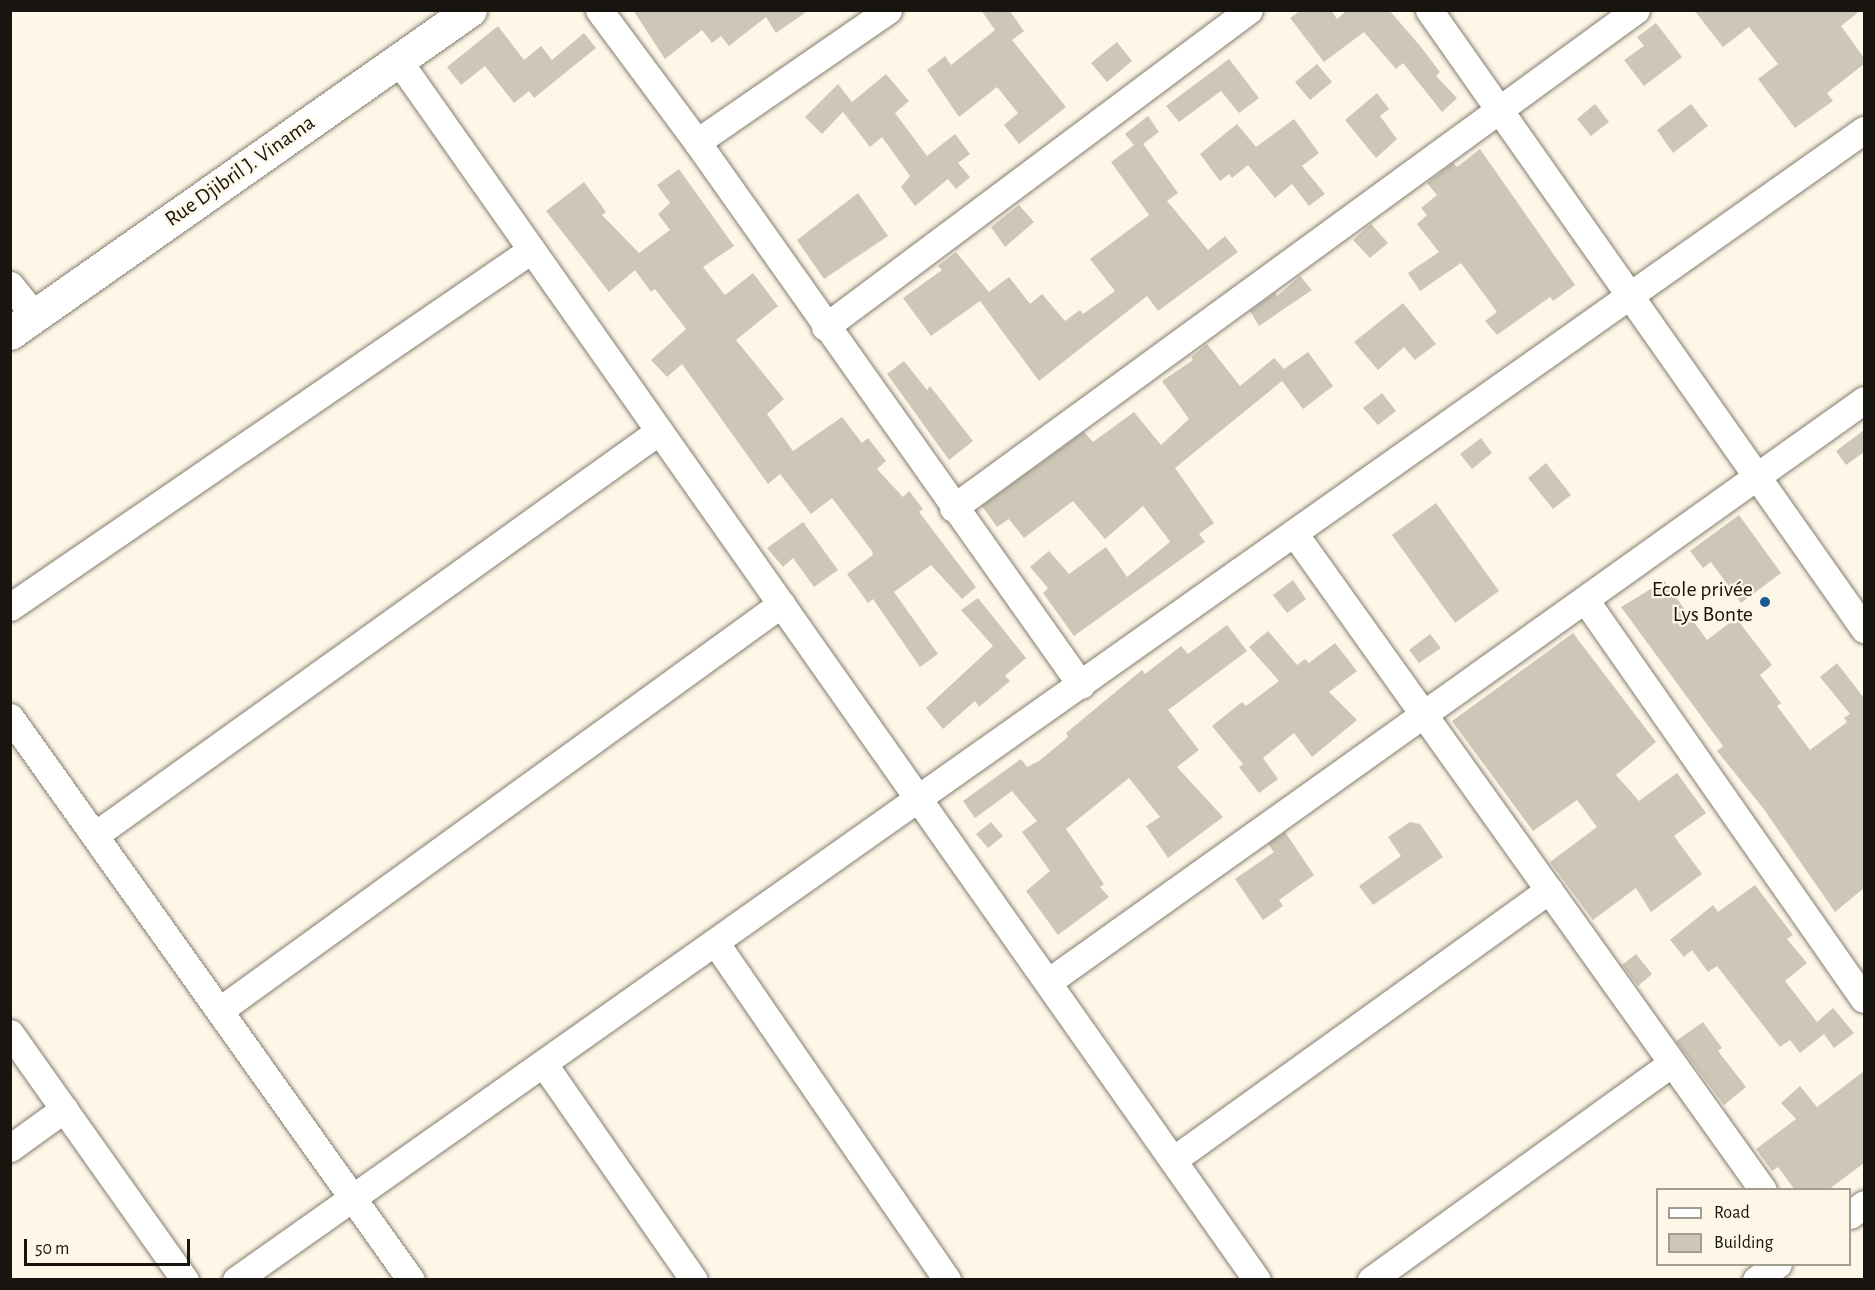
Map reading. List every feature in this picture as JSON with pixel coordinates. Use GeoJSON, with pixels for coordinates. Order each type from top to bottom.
{"type":"FeatureCollection","features":[{"type":"Feature","properties":{"kind":"street","name":"Rue Djibril J. Vinama"},"geometry":{"type":"LineString","coordinates":[[23,325],[470,10]]}},
{"type":"Feature","properties":{"kind":"street"},"geometry":{"type":"LineString","coordinates":[[599,10],[697,142],[825,327],[1081,685]]}},
{"type":"Feature","properties":{"kind":"street"},"geometry":{"type":"LineString","coordinates":[[697,142],[888,10]]}},
{"type":"Feature","properties":{"kind":"street"},"geometry":{"type":"LineString","coordinates":[[825,327],[1249,10]]}},
{"type":"Feature","properties":{"kind":"street"},"geometry":{"type":"LineString","coordinates":[[1429,10],[1864,629]]}},
{"type":"Feature","properties":{"kind":"street"},"geometry":{"type":"LineString","coordinates":[[953,508],[1636,10]]}},
{"type":"Feature","properties":{"kind":"street"},"geometry":{"type":"LineString","coordinates":[[398,60],[1257,1280]]}},
{"type":"Feature","properties":{"kind":"street"},"geometry":{"type":"LineString","coordinates":[[236,1280],[1864,130]]}},
{"type":"Feature","properties":{"kind":"street"},"geometry":{"type":"LineString","coordinates":[[10,607],[531,250]]}},
{"type":"Feature","properties":{"kind":"street"},"geometry":{"type":"LineString","coordinates":[[10,285],[23,325]]}},
{"type":"Feature","properties":{"kind":"street"},"geometry":{"type":"LineString","coordinates":[[1047,982],[1586,601],[1864,400]]}},
{"type":"Feature","properties":{"kind":"street"},"geometry":{"type":"LineString","coordinates":[[95,835],[659,431]]}},
{"type":"Feature","properties":{"kind":"street"},"geometry":{"type":"LineString","coordinates":[[1294,533],[1761,1188]]}},
{"type":"Feature","properties":{"kind":"street"},"geometry":{"type":"LineString","coordinates":[[1586,601],[1864,999]]}},
{"type":"Feature","properties":{"kind":"street"},"geometry":{"type":"LineString","coordinates":[[220,1010],[781,604]]}},
{"type":"Feature","properties":{"kind":"street"},"geometry":{"type":"LineString","coordinates":[[10,717],[411,1280]]}},
{"type":"Feature","properties":{"kind":"street"},"geometry":{"type":"LineString","coordinates":[[1173,1160],[1549,890]]}},
{"type":"Feature","properties":{"kind":"street"},"geometry":{"type":"LineString","coordinates":[[715,942],[947,1280]]}},
{"type":"Feature","properties":{"kind":"street"},"geometry":{"type":"LineString","coordinates":[[10,1033],[185,1280]]}},
{"type":"Feature","properties":{"kind":"street"},"geometry":{"type":"LineString","coordinates":[[543,1063],[694,1280]]}},
{"type":"Feature","properties":{"kind":"street"},"geometry":{"type":"LineString","coordinates":[[1371,1280],[1672,1063]]}},
{"type":"Feature","properties":{"kind":"street"},"geometry":{"type":"LineString","coordinates":[[10,1148],[64,1109]]}},
{"type":"Feature","properties":{"kind":"street"},"geometry":{"type":"LineString","coordinates":[[1851,1214],[1864,1204]]}},
{"type":"Feature","properties":{"kind":"street"},"geometry":{"type":"LineString","coordinates":[[1756,1280],[1775,1266]]}},
{"type":"Feature","properties":{"kind":"building"},"geometry":{"type":"Polygon","coordinates":[[[633,10],[809,10],[776,33],[766,17],[729,46],[721,36],[712,43],[702,30],[665,59],[633,10]]]}},
{"type":"Feature","properties":{"kind":"building"},"geometry":{"type":"Polygon","coordinates":[[[981,10],[1009,10],[1024,31],[1012,40],[1066,107],[1019,144],[1004,125],[1018,113],[997,87],[959,117],[927,70],[945,56],[951,65],[995,30],[981,10]]]}},
{"type":"Feature","properties":{"kind":"building"},"geometry":{"type":"Polygon","coordinates":[[[1301,10],[1331,10],[1337,19],[1347,10],[1389,10],[1440,72],[1436,76],[1457,98],[1442,112],[1403,63],[1396,69],[1364,32],[1324,62],[1290,18],[1301,10]]]}},
{"type":"Feature","properties":{"kind":"building"},"geometry":{"type":"Polygon","coordinates":[[[1694,10],[1861,10],[1841,26],[1864,58],[1864,64],[1827,93],[1833,101],[1795,128],[1758,79],[1778,64],[1749,27],[1723,47],[1694,10]]]}},
{"type":"Feature","properties":{"kind":"building"},"geometry":{"type":"Polygon","coordinates":[[[1656,23],[1682,57],[1644,86],[1624,60],[1644,46],[1637,37],[1656,23]]]}},
{"type":"Feature","properties":{"kind":"building"},"geometry":{"type":"Polygon","coordinates":[[[498,26],[524,60],[541,46],[552,60],[584,33],[596,48],[534,98],[529,91],[514,103],[485,66],[461,85],[447,67],[498,26]]]}},
{"type":"Feature","properties":{"kind":"building"},"geometry":{"type":"Polygon","coordinates":[[[1117,42],[1132,61],[1107,82],[1091,63],[1117,42]]]}},
{"type":"Feature","properties":{"kind":"building"},"geometry":{"type":"Polygon","coordinates":[[[1229,59],[1259,98],[1239,113],[1221,91],[1179,122],[1166,106],[1229,59]]]}},
{"type":"Feature","properties":{"kind":"building"},"geometry":{"type":"Polygon","coordinates":[[[1317,64],[1332,82],[1310,100],[1295,82],[1317,64]]]}},
{"type":"Feature","properties":{"kind":"building"},"geometry":{"type":"Polygon","coordinates":[[[886,74],[909,101],[895,113],[927,156],[955,134],[970,154],[958,163],[970,177],[956,189],[948,179],[915,206],[901,187],[910,176],[882,137],[870,147],[843,112],[822,134],[805,117],[838,84],[852,102],[886,74]]]}},
{"type":"Feature","properties":{"kind":"building"},"geometry":{"type":"Polygon","coordinates":[[[1377,93],[1389,109],[1380,116],[1397,139],[1376,158],[1345,120],[1377,93]]]}},
{"type":"Feature","properties":{"kind":"building"},"geometry":{"type":"Polygon","coordinates":[[[1595,104],[1609,122],[1591,136],[1577,119],[1595,104]]]}},
{"type":"Feature","properties":{"kind":"building"},"geometry":{"type":"Polygon","coordinates":[[[1691,104],[1708,126],[1673,153],[1657,130],[1691,104]]]}},
{"type":"Feature","properties":{"kind":"building"},"geometry":{"type":"Polygon","coordinates":[[[1148,116],[1159,132],[1143,144],[1178,193],[1167,201],[1208,250],[1225,236],[1238,252],[1158,311],[1147,296],[1039,381],[980,301],[931,336],[903,298],[942,270],[938,266],[956,252],[989,292],[1009,277],[1030,304],[1042,294],[1065,321],[1080,310],[1083,314],[1115,291],[1090,259],[1149,215],[1111,162],[1134,145],[1125,134],[1148,116]]]}},
{"type":"Feature","properties":{"kind":"building"},"geometry":{"type":"Polygon","coordinates":[[[1294,119],[1319,153],[1302,166],[1325,194],[1309,206],[1292,184],[1275,198],[1248,165],[1232,178],[1229,174],[1220,181],[1200,154],[1237,124],[1256,147],[1294,119]]]}},
{"type":"Feature","properties":{"kind":"building"},"geometry":{"type":"Polygon","coordinates":[[[1480,149],[1575,285],[1553,301],[1550,297],[1497,335],[1485,321],[1497,312],[1461,263],[1420,291],[1408,273],[1439,252],[1417,224],[1427,215],[1421,208],[1437,195],[1427,183],[1453,163],[1457,167],[1480,149]]]}},
{"type":"Feature","properties":{"kind":"building"},"geometry":{"type":"Polygon","coordinates":[[[679,169],[734,246],[703,267],[725,295],[753,273],[778,306],[736,340],[784,399],[767,414],[793,451],[842,417],[862,443],[868,438],[886,461],[877,469],[903,497],[909,491],[923,509],[919,512],[976,587],[962,599],[931,565],[894,592],[938,654],[920,667],[873,599],[868,603],[847,574],[873,555],[832,498],[811,514],[780,474],[768,484],[682,364],[667,377],[651,360],[686,329],[655,289],[651,292],[635,270],[609,292],[546,211],[584,182],[606,212],[602,215],[639,253],[670,230],[658,214],[670,203],[657,185],[679,169]]]}},
{"type":"Feature","properties":{"kind":"building"},"geometry":{"type":"Polygon","coordinates":[[[858,193],[888,236],[824,279],[797,240],[858,193]]]}},
{"type":"Feature","properties":{"kind":"building"},"geometry":{"type":"Polygon","coordinates":[[[1019,205],[1034,222],[1005,247],[991,227],[1019,205]]]}},
{"type":"Feature","properties":{"kind":"building"},"geometry":{"type":"Polygon","coordinates":[[[1371,224],[1388,243],[1370,258],[1353,240],[1371,224]]]}},
{"type":"Feature","properties":{"kind":"building"},"geometry":{"type":"Polygon","coordinates":[[[1300,276],[1312,290],[1259,326],[1250,311],[1275,293],[1277,296],[1300,276]]]}},
{"type":"Feature","properties":{"kind":"building"},"geometry":{"type":"Polygon","coordinates":[[[1403,303],[1436,344],[1415,360],[1404,347],[1378,370],[1354,342],[1403,303]]]}},
{"type":"Feature","properties":{"kind":"building"},"geometry":{"type":"Polygon","coordinates":[[[1207,344],[1240,386],[1274,358],[1284,369],[1308,352],[1333,386],[1303,409],[1282,381],[1175,468],[1214,523],[1199,534],[1205,542],[1074,636],[1043,593],[1048,588],[1030,567],[1049,551],[1069,574],[1106,547],[1127,577],[1170,542],[1166,536],[1143,506],[1105,539],[1073,501],[1024,538],[1009,519],[997,527],[982,506],[1084,432],[1093,442],[1134,412],[1161,445],[1189,419],[1162,381],[1193,360],[1191,357],[1207,344]]]}},
{"type":"Feature","properties":{"kind":"building"},"geometry":{"type":"Polygon","coordinates":[[[904,361],[927,390],[930,386],[973,441],[949,460],[887,374],[904,361]]]}},
{"type":"Feature","properties":{"kind":"building"},"geometry":{"type":"Polygon","coordinates":[[[1382,393],[1396,411],[1378,425],[1363,408],[1382,393]]]}},
{"type":"Feature","properties":{"kind":"building"},"geometry":{"type":"Polygon","coordinates":[[[1864,430],[1864,452],[1846,465],[1836,451],[1864,430]]]}},
{"type":"Feature","properties":{"kind":"building"},"geometry":{"type":"Polygon","coordinates":[[[1481,438],[1492,453],[1472,469],[1460,454],[1481,438]]]}},
{"type":"Feature","properties":{"kind":"building"},"geometry":{"type":"Polygon","coordinates":[[[1546,463],[1571,495],[1553,509],[1528,478],[1546,463]]]}},
{"type":"Feature","properties":{"kind":"building"},"geometry":{"type":"Polygon","coordinates":[[[1436,503],[1499,591],[1455,623],[1392,535],[1436,503]]]}},
{"type":"Feature","properties":{"kind":"building"},"geometry":{"type":"Polygon","coordinates":[[[1739,515],[1781,573],[1741,603],[1711,562],[1703,568],[1690,551],[1739,515]]]}},
{"type":"Feature","properties":{"kind":"building"},"geometry":{"type":"Polygon","coordinates":[[[803,522],[838,570],[814,587],[793,558],[783,567],[767,548],[803,522]]]}},
{"type":"Feature","properties":{"kind":"building"},"geometry":{"type":"Polygon","coordinates":[[[1293,580],[1306,599],[1287,613],[1273,595],[1293,580]]]}},
{"type":"Feature","properties":{"kind":"building"},"geometry":{"type":"Polygon","coordinates":[[[1664,581],[1707,640],[1736,618],[1772,665],[1760,675],[1781,703],[1777,706],[1810,750],[1847,722],[1844,718],[1850,714],[1820,677],[1837,663],[1864,698],[1864,888],[1835,912],[1763,808],[1717,751],[1723,746],[1621,607],[1664,581]]]}},
{"type":"Feature","properties":{"kind":"building"},"geometry":{"type":"Polygon","coordinates":[[[978,598],[1026,658],[1005,676],[1010,681],[979,707],[975,701],[943,729],[926,708],[993,646],[961,610],[978,598]]]}},
{"type":"Feature","properties":{"kind":"building"},"geometry":{"type":"Polygon","coordinates":[[[1227,625],[1247,651],[1168,710],[1199,750],[1177,767],[1223,817],[1168,858],[1146,826],[1160,817],[1129,778],[1066,829],[1104,884],[1100,887],[1109,897],[1058,935],[1026,891],[1050,871],[1022,832],[1037,821],[1012,791],[975,818],[963,801],[1021,759],[1027,767],[1039,761],[1068,737],[1066,733],[1142,670],[1145,674],[1181,646],[1188,654],[1227,625]]]}},
{"type":"Feature","properties":{"kind":"building"},"geometry":{"type":"Polygon","coordinates":[[[1268,631],[1297,665],[1305,659],[1309,663],[1335,643],[1357,671],[1329,692],[1357,720],[1312,757],[1294,733],[1263,758],[1278,779],[1259,793],[1239,767],[1243,764],[1212,726],[1242,702],[1246,706],[1279,681],[1249,647],[1268,631]]]}},
{"type":"Feature","properties":{"kind":"building"},"geometry":{"type":"Polygon","coordinates":[[[1573,633],[1656,742],[1616,775],[1639,801],[1677,773],[1706,813],[1674,836],[1702,874],[1651,912],[1636,888],[1593,920],[1550,862],[1597,827],[1577,800],[1533,831],[1452,721],[1573,633]]]}},
{"type":"Feature","properties":{"kind":"building"},"geometry":{"type":"Polygon","coordinates":[[[1430,634],[1441,648],[1419,663],[1409,650],[1430,634]]]}},
{"type":"Feature","properties":{"kind":"building"},"geometry":{"type":"Polygon","coordinates":[[[991,822],[1003,836],[988,848],[976,834],[991,822]]]}},
{"type":"Feature","properties":{"kind":"building"},"geometry":{"type":"Polygon","coordinates":[[[1410,822],[1420,824],[1443,857],[1373,905],[1359,886],[1401,856],[1388,837],[1410,822]]]}},
{"type":"Feature","properties":{"kind":"building"},"geometry":{"type":"Polygon","coordinates":[[[1285,832],[1314,875],[1279,900],[1283,906],[1263,920],[1235,879],[1274,852],[1268,844],[1285,832]]]}},
{"type":"Feature","properties":{"kind":"building"},"geometry":{"type":"Polygon","coordinates":[[[1755,885],[1793,935],[1787,939],[1807,963],[1785,981],[1817,1022],[1833,1008],[1854,1033],[1834,1048],[1824,1034],[1800,1053],[1790,1040],[1780,1047],[1717,966],[1708,972],[1692,950],[1684,957],[1670,940],[1713,905],[1718,912],[1755,885]]]}},
{"type":"Feature","properties":{"kind":"building"},"geometry":{"type":"Polygon","coordinates":[[[1636,954],[1652,974],[1638,986],[1622,965],[1636,954]]]}},
{"type":"Feature","properties":{"kind":"building"},"geometry":{"type":"Polygon","coordinates":[[[1703,1022],[1722,1048],[1718,1051],[1746,1087],[1724,1105],[1676,1041],[1703,1022]]]}},
{"type":"Feature","properties":{"kind":"building"},"geometry":{"type":"Polygon","coordinates":[[[1864,1071],[1864,1163],[1831,1188],[1794,1188],[1778,1167],[1772,1171],[1756,1149],[1796,1119],[1781,1103],[1800,1086],[1817,1107],[1864,1071]]]}},
{"type":"Feature","properties":{"kind":"place","name":"Ecole privée Lys Bonte"},"geometry":{"type":"Point","coordinates":[1765,602]}}]}
